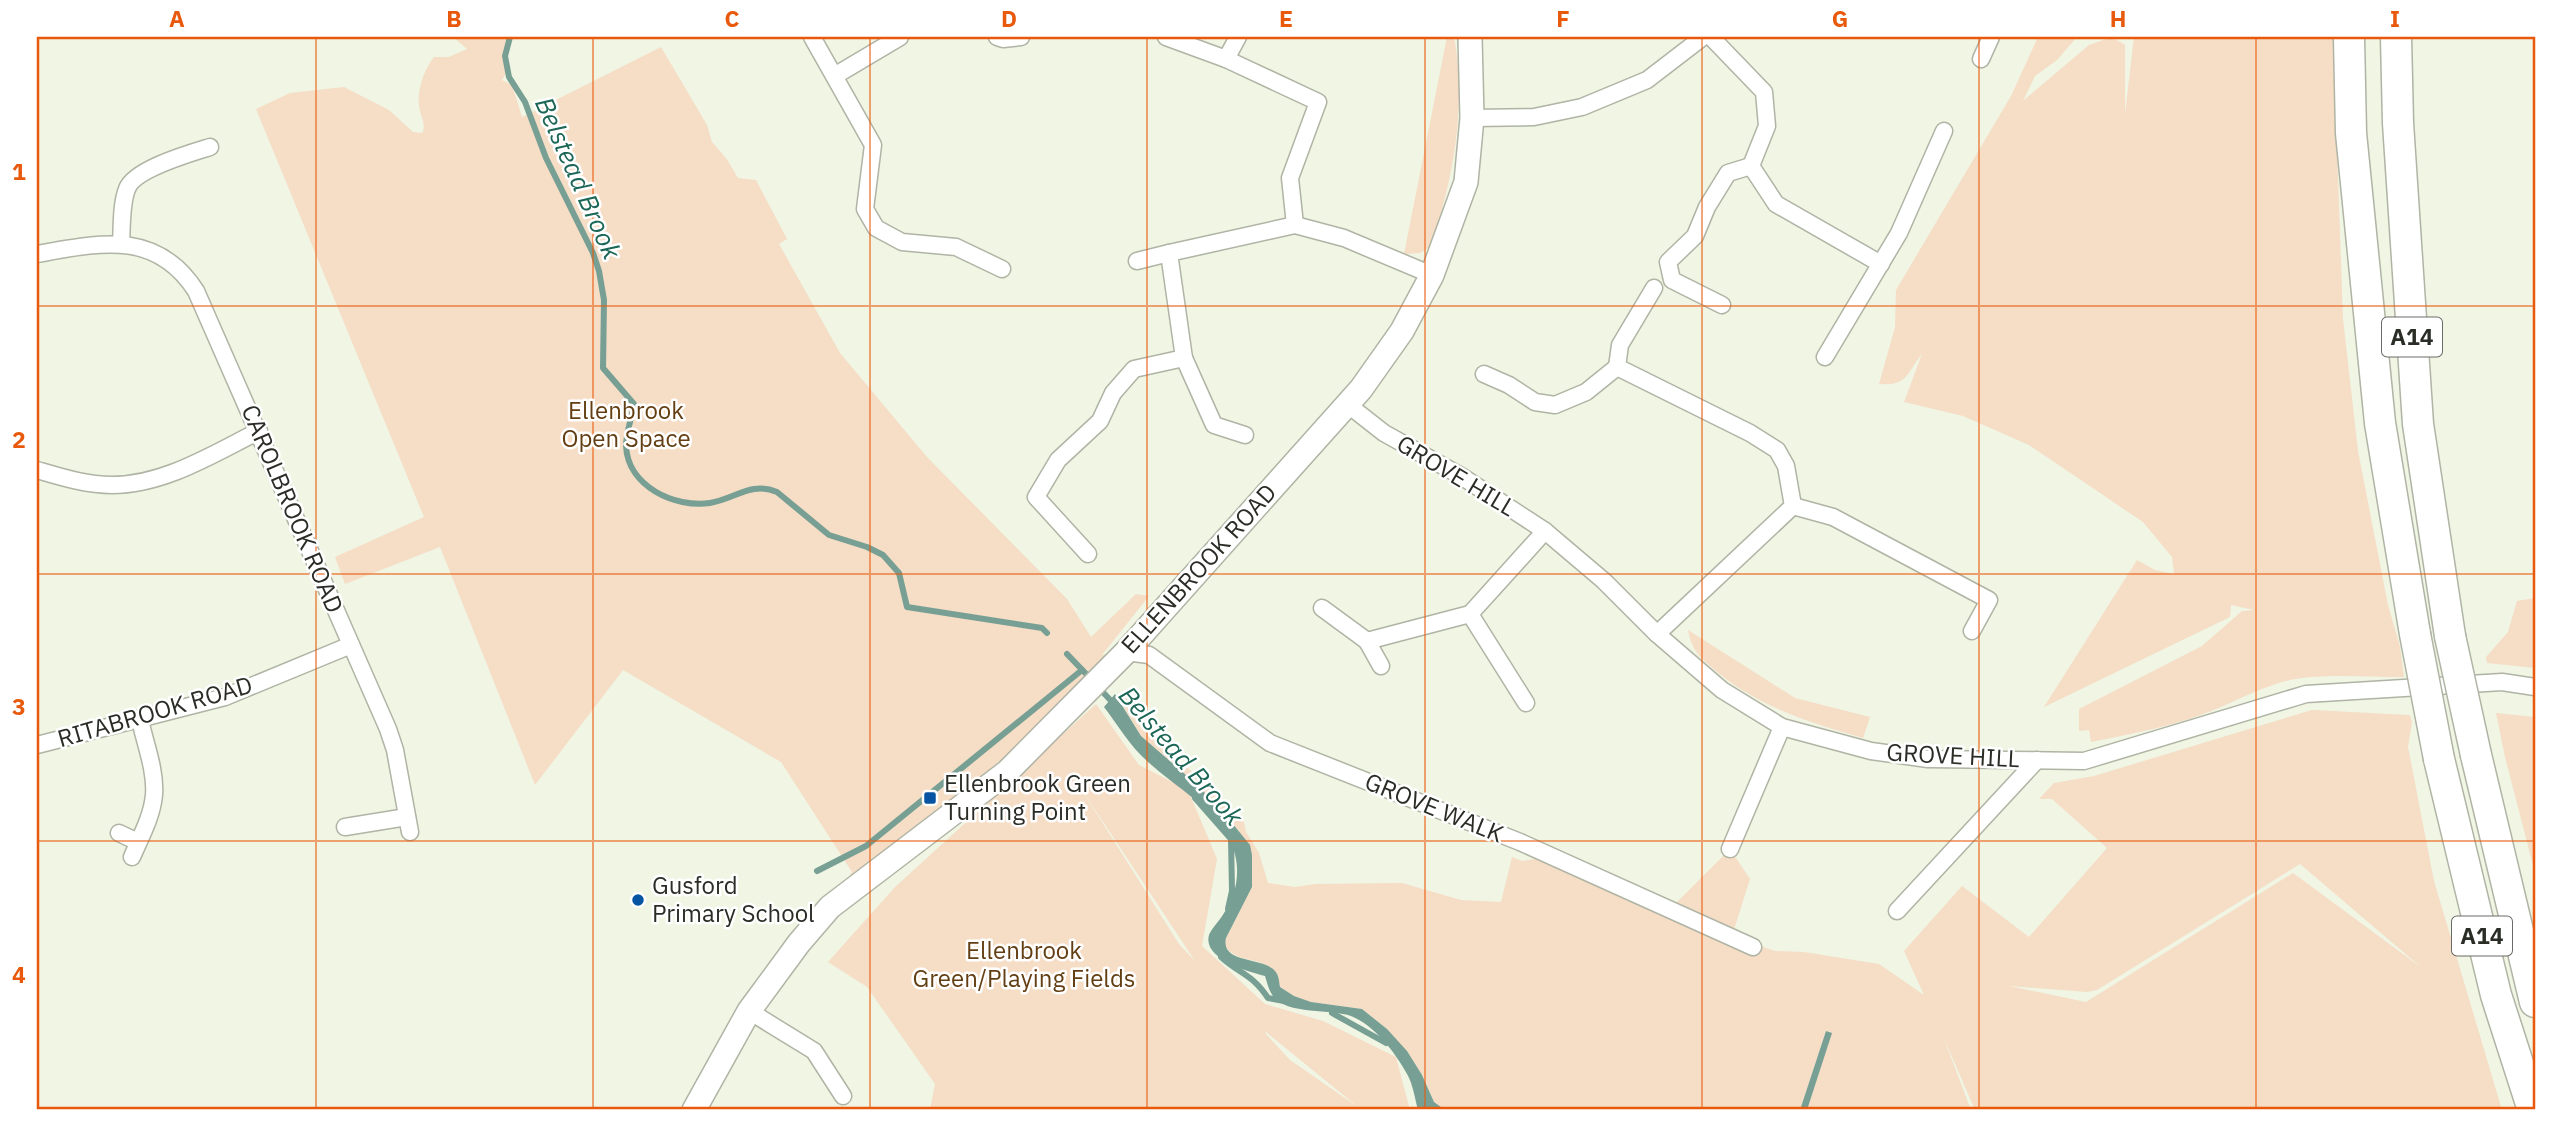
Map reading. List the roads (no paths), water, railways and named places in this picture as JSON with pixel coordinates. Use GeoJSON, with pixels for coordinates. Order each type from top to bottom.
{"type":"FeatureCollection","features":[{"type":"Feature","properties":{"kind":"highway","name":"A14"},"geometry":{"type":"LineString","coordinates":[[2348,37],[2351,133],[2380,423],[2415,635],[2439,759],[2496,995],[2533,1110]]}},
{"type":"Feature","properties":{"kind":"highway","name":"A14"},"geometry":{"type":"LineString","coordinates":[[2396,37],[2398,123],[2418,424],[2450,636],[2535,1002]]}},
{"type":"Feature","properties":{"kind":"street"},"geometry":{"type":"LineString","coordinates":[[812,37],[836,75],[873,145],[865,209],[876,228],[902,242],[956,247],[1002,269]]}},
{"type":"Feature","properties":{"kind":"street"},"geometry":{"type":"LineString","coordinates":[[836,75],[901,37]]}},
{"type":"Feature","properties":{"kind":"street"},"geometry":{"type":"LineString","coordinates":[[997,37],[1021,37]]}},
{"type":"Feature","properties":{"kind":"street"},"geometry":{"type":"LineString","coordinates":[[1166,37],[1226,59],[1318,102],[1290,178],[1295,225]]}},
{"type":"Feature","properties":{"kind":"street"},"geometry":{"type":"LineString","coordinates":[[1226,59],[1238,37]]}},
{"type":"Feature","properties":{"kind":"street","name":"ELLENBROOK ROAD"},"geometry":{"type":"LineString","coordinates":[[694,1110],[749,1011],[799,943],[830,907],[1007,772],[1126,652],[1361,389],[1402,331],[1432,275],[1466,182],[1472,118],[1469,37]]}},
{"type":"Feature","properties":{"kind":"street"},"geometry":{"type":"LineString","coordinates":[[1472,118],[1534,117],[1582,107],[1647,80],[1703,37]]}},
{"type":"Feature","properties":{"kind":"street"},"geometry":{"type":"LineString","coordinates":[[1711,37],[1764,92],[1767,126],[1751,166]]}},
{"type":"Feature","properties":{"kind":"street"},"geometry":{"type":"LineString","coordinates":[[1981,58],[1992,37]]}},
{"type":"Feature","properties":{"kind":"street"},"geometry":{"type":"LineString","coordinates":[[1825,357],[1899,233],[1944,131]]}},
{"type":"Feature","properties":{"kind":"street"},"geometry":{"type":"LineString","coordinates":[[121,244],[125,197],[130,184],[168,161],[210,147]]}},
{"type":"Feature","properties":{"kind":"street"},"geometry":{"type":"LineString","coordinates":[[1751,166],[1776,204],[1881,264]]}},
{"type":"Feature","properties":{"kind":"street"},"geometry":{"type":"LineString","coordinates":[[1722,305],[1672,280],[1668,262],[1695,236],[1707,207],[1728,173],[1751,166]]}},
{"type":"Feature","properties":{"kind":"street"},"geometry":{"type":"LineString","coordinates":[[1137,261],[1295,225],[1344,239],[1432,275]]}},
{"type":"Feature","properties":{"kind":"street","name":"CAROLBROOK ROAD"},"geometry":{"type":"LineString","coordinates":[[37,254],[96,244],[121,244],[146,249],[178,268],[191,283],[205,309],[392,740],[408,825],[345,827]]}},
{"type":"Feature","properties":{"kind":"street"},"geometry":{"type":"LineString","coordinates":[[1169,253],[1184,358],[1214,425],[1245,435]]}},
{"type":"Feature","properties":{"kind":"street"},"geometry":{"type":"LineString","coordinates":[[1484,374],[1535,402],[1555,405],[1586,392],[1617,367],[1620,345],[1654,288]]}},
{"type":"Feature","properties":{"kind":"street"},"geometry":{"type":"LineString","coordinates":[[1088,554],[1036,497],[1058,460],[1100,421],[1113,393],[1134,369],[1184,358]]}},
{"type":"Feature","properties":{"kind":"street"},"geometry":{"type":"LineString","coordinates":[[1617,367],[1750,433],[1777,450],[1786,466],[1793,506]]}},
{"type":"Feature","properties":{"kind":"street","name":"GROVE HILL"},"geometry":{"type":"LineString","coordinates":[[1348,404],[1384,433],[1461,476],[1545,531],[1604,581],[1657,634],[1722,690],[1782,727],[1871,751],[1928,759],[2084,761],[2306,694],[2502,682],[2535,687]]}},
{"type":"Feature","properties":{"kind":"street"},"geometry":{"type":"LineString","coordinates":[[37,470],[110,485],[148,481],[189,466],[259,431]]}},
{"type":"Feature","properties":{"kind":"street"},"geometry":{"type":"LineString","coordinates":[[1793,506],[1833,517],[1989,600],[1972,631]]}},
{"type":"Feature","properties":{"kind":"street"},"geometry":{"type":"LineString","coordinates":[[1657,634],[1793,506]]}},
{"type":"Feature","properties":{"kind":"street"},"geometry":{"type":"LineString","coordinates":[[1367,641],[1470,614],[1545,531]]}},
{"type":"Feature","properties":{"kind":"street"},"geometry":{"type":"LineString","coordinates":[[1322,608],[1367,641],[1381,666]]}},
{"type":"Feature","properties":{"kind":"street"},"geometry":{"type":"LineString","coordinates":[[1470,614],[1526,703]]}},
{"type":"Feature","properties":{"kind":"street","name":"RITABROOK ROAD"},"geometry":{"type":"LineString","coordinates":[[37,745],[225,697],[351,645]]}},
{"type":"Feature","properties":{"kind":"street","name":"GROVE WALK"},"geometry":{"type":"LineString","coordinates":[[1126,652],[1149,655],[1270,743],[1520,842],[1753,947]]}},
{"type":"Feature","properties":{"kind":"street"},"geometry":{"type":"LineString","coordinates":[[119,833],[135,850],[154,794],[152,772],[140,720]]}},
{"type":"Feature","properties":{"kind":"street"},"geometry":{"type":"LineString","coordinates":[[1730,849],[1782,727]]}},
{"type":"Feature","properties":{"kind":"street"},"geometry":{"type":"LineString","coordinates":[[1897,911],[2036,760]]}},
{"type":"Feature","properties":{"kind":"street"},"geometry":{"type":"LineString","coordinates":[[749,1011],[814,1051],[843,1096]]}},
{"type":"Feature","properties":{"kind":"water"},"geometry":{"type":"Polygon","coordinates":[[[1115,694],[1141,736],[1201,788],[1250,845],[1252,887],[1226,938],[1226,946],[1230,952],[1275,971],[1280,987],[1294,996],[1311,1002],[1362,1009],[1387,1029],[1407,1051],[1434,1102],[1445,1110],[1418,1110],[1411,1082],[1402,1066],[1383,1040],[1360,1020],[1343,1014],[1299,1009],[1279,1002],[1272,994],[1265,976],[1229,963],[1213,951],[1209,935],[1229,905],[1235,888],[1237,869],[1234,851],[1214,818],[1158,771],[1129,742],[1104,707],[1115,694]]]}},
{"type":"Feature","properties":{"kind":"water"},"geometry":{"type":"Polygon","coordinates":[[[1826,1031],[1832,1033],[1807,1110],[1800,1110],[1826,1031]]]}},
{"type":"Feature","properties":{"kind":"waterway","name":"Belstead Brook"},"geometry":{"type":"LineString","coordinates":[[510,37],[505,56],[509,77],[525,102],[546,158],[593,253],[599,271],[604,300],[603,368],[634,404],[626,446],[635,473],[644,483],[669,498],[696,504],[719,501],[751,490],[768,489],[777,492],[829,535],[883,555],[899,573],[907,607],[1042,628],[1047,633]]}},
{"type":"Feature","properties":{"kind":"waterway","name":"Belstead Brook"},"geometry":{"type":"LineString","coordinates":[[1067,654],[1091,679]]}},
{"type":"Feature","properties":{"kind":"waterway"},"geometry":{"type":"LineString","coordinates":[[817,871],[866,846],[1082,670]]}},
{"type":"Feature","properties":{"kind":"waterway","name":"Belstead Brook"},"geometry":{"type":"LineString","coordinates":[[1098,687],[1115,705]]}},
{"type":"Feature","properties":{"kind":"waterway","name":"Belstead Brook"},"geometry":{"type":"LineString","coordinates":[[1195,798],[1231,839],[1232,891],[1228,909]]}},
{"type":"Feature","properties":{"kind":"waterway","name":"Belstead Brook"},"geometry":{"type":"LineString","coordinates":[[1221,957],[1251,979],[1268,998],[1284,1001]]}},
{"type":"Feature","properties":{"kind":"waterway","name":"Belstead Brook"},"geometry":{"type":"LineString","coordinates":[[1332,1013],[1386,1043]]}},
{"type":"Feature","properties":{"kind":"place","name":"Ellenbrook Green Turning Point"},"geometry":{"type":"Point","coordinates":[930,798]}},
{"type":"Feature","properties":{"kind":"place","name":"Gusford Primary School"},"geometry":{"type":"Point","coordinates":[638,900]}},
{"type":"Feature","properties":{"kind":"park label","name":"Ellenbrook Open Space"},"geometry":{"type":"Point","coordinates":[626,425]}},
{"type":"Feature","properties":{"kind":"park label","name":"Ellenbrook Green/Playing Fields"},"geometry":{"type":"Point","coordinates":[1024,965]}}]}
